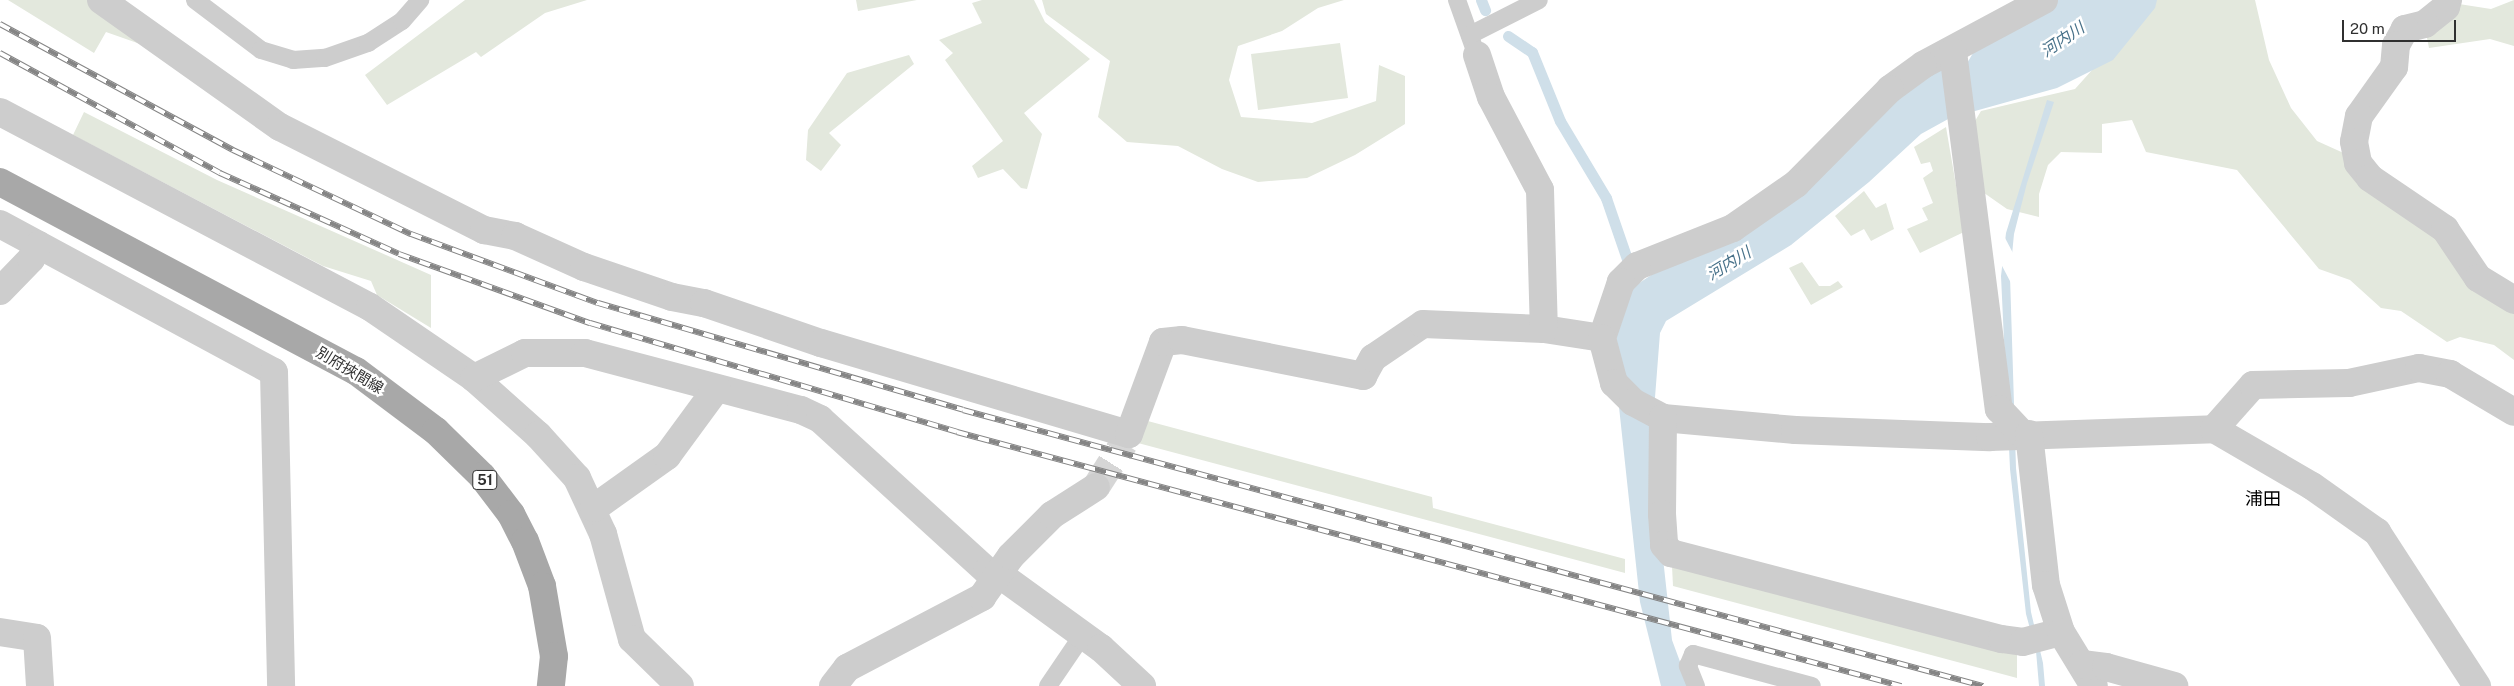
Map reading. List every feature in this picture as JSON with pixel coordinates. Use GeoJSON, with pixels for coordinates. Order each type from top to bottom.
{"type":"FeatureCollection","features":[{"type":"Feature","properties":{"kind":"main road","name":"別府挾間線"},"geometry":{"type":"LineString","coordinates":[[0,182],[356,371],[436,431],[482,476],[511,514],[525,541],[542,586],[554,656],[551,686]]}},
{"type":"Feature","properties":{"kind":"street"},"geometry":{"type":"LineString","coordinates":[[101,0],[280,127],[484,230],[515,236],[584,268],[672,297],[704,303],[820,343],[1127,438],[1164,342],[1182,340],[1363,376],[1373,358],[1423,324],[1544,329],[1602,338]]}},
{"type":"Feature","properties":{"kind":"street"},"geometry":{"type":"LineString","coordinates":[[2044,0],[1953,55],[1924,64],[1890,88],[1796,184],[1733,228],[1637,266],[1621,282],[1602,338],[1614,383],[1633,402],[1660,417],[1795,430],[2214,429],[2312,486],[2376,532],[2477,686]]}},
{"type":"Feature","properties":{"kind":"street"},"geometry":{"type":"LineString","coordinates":[[2448,0],[2446,7],[2425,24],[2405,29],[2400,37],[2394,67],[2359,116],[2354,142],[2358,163],[2370,178],[2445,229],[2478,278],[2514,300]]}},
{"type":"Feature","properties":{"kind":"street"},"geometry":{"type":"LineString","coordinates":[[1473,45],[1491,97],[1540,190],[1544,329]]}},
{"type":"Feature","properties":{"kind":"street"},"geometry":{"type":"LineString","coordinates":[[1953,55],[1972,217],[1988,309],[1993,374],[1999,409],[2015,430],[2046,585],[2044,637]]}},
{"type":"Feature","properties":{"kind":"street"},"geometry":{"type":"LineString","coordinates":[[0,112],[370,307],[474,378],[538,435],[577,478],[594,508],[627,630],[638,647],[680,686]]}},
{"type":"Feature","properties":{"kind":"street"},"geometry":{"type":"LineString","coordinates":[[0,224],[274,372],[280,686]]}},
{"type":"Feature","properties":{"kind":"street"},"geometry":{"type":"LineString","coordinates":[[0,291],[31,259],[38,245]]}},
{"type":"Feature","properties":{"kind":"street"},"geometry":{"type":"LineString","coordinates":[[474,378],[525,353],[555,352],[608,356],[801,410],[820,419],[987,571],[1000,575],[1082,636],[1142,686]]}},
{"type":"Feature","properties":{"kind":"street"},"geometry":{"type":"LineString","coordinates":[[2214,429],[2253,384],[2349,383],[2419,368],[2450,374],[2514,412]]}},
{"type":"Feature","properties":{"kind":"street"},"geometry":{"type":"LineString","coordinates":[[594,508],[667,456],[717,388]]}},
{"type":"Feature","properties":{"kind":"street"},"geometry":{"type":"LineString","coordinates":[[1660,417],[1664,545],[1671,553],[2044,637],[2088,675],[2106,667],[2174,686]]}},
{"type":"Feature","properties":{"kind":"street"},"geometry":{"type":"LineString","coordinates":[[833,686],[847,668],[982,597],[1000,575],[1011,556],[1052,515],[1096,486]]}},
{"type":"Feature","properties":{"kind":"street"},"geometry":{"type":"LineString","coordinates":[[0,632],[37,638],[40,686]]}},
{"type":"Feature","properties":{"kind":"lane"},"geometry":{"type":"LineString","coordinates":[[195,0],[261,50],[293,60],[325,58],[368,43],[402,21],[420,0]]}},
{"type":"Feature","properties":{"kind":"lane"},"geometry":{"type":"LineString","coordinates":[[1457,0],[1473,45],[1539,0]]}},
{"type":"Feature","properties":{"kind":"lane"},"geometry":{"type":"LineString","coordinates":[[1048,686],[1082,636]]}},
{"type":"Feature","properties":{"kind":"lane"},"geometry":{"type":"LineString","coordinates":[[1696,686],[1688,666],[1693,654],[1812,686]]}},
{"type":"Feature","properties":{"kind":"shaded area"},"geometry":{"type":"Polygon","coordinates":[[[8,0],[90,0],[160,51],[106,32],[94,53],[8,0]]]}},
{"type":"Feature","properties":{"kind":"shaded area"},"geometry":{"type":"Polygon","coordinates":[[[465,0],[587,0],[545,13],[481,57],[476,52],[387,105],[365,75],[465,0]]]}},
{"type":"Feature","properties":{"kind":"shaded area"},"geometry":{"type":"Polygon","coordinates":[[[856,0],[917,0],[858,11],[856,0]]]}},
{"type":"Feature","properties":{"kind":"shaded area"},"geometry":{"type":"Polygon","coordinates":[[[982,0],[1034,0],[1045,22],[1090,59],[1024,113],[1042,134],[1027,189],[1021,188],[1003,169],[978,178],[972,166],[1003,141],[945,60],[953,53],[939,40],[982,23],[972,3],[982,0]]]}},
{"type":"Feature","properties":{"kind":"shaded area"},"geometry":{"type":"Polygon","coordinates":[[[1042,0],[1344,0],[1318,8],[1282,31],[1238,46],[1229,80],[1241,117],[1312,123],[1376,101],[1379,65],[1405,76],[1405,124],[1355,155],[1307,178],[1258,182],[1222,169],[1178,146],[1127,142],[1098,117],[1110,61],[1046,14],[1042,0]]]}},
{"type":"Feature","properties":{"kind":"shaded area"},"geometry":{"type":"Polygon","coordinates":[[[2140,0],[2255,0],[2269,60],[2291,108],[2317,141],[2348,155],[2514,309],[2514,360],[2494,345],[2460,337],[2447,342],[2401,311],[2381,308],[2350,280],[2319,269],[2237,170],[2146,152],[2132,120],[2102,124],[2102,153],[2061,152],[2048,165],[2039,194],[2039,217],[2007,209],[1977,188],[1975,121],[1981,111],[2075,89],[2110,50],[2140,0]]]}},
{"type":"Feature","properties":{"kind":"shaded area"},"geometry":{"type":"Polygon","coordinates":[[[2514,0],[2514,46],[2490,39],[2429,48],[2426,33],[2459,4],[2491,9],[2514,0]]]}},
{"type":"Feature","properties":{"kind":"shaded area"},"geometry":{"type":"Polygon","coordinates":[[[1340,43],[1348,98],[1258,110],[1251,54],[1340,43]]]}},
{"type":"Feature","properties":{"kind":"shaded area"},"geometry":{"type":"Polygon","coordinates":[[[909,55],[914,64],[829,133],[841,145],[821,171],[806,160],[808,130],[847,73],[909,55]]]}},
{"type":"Feature","properties":{"kind":"shaded area"},"geometry":{"type":"Polygon","coordinates":[[[84,112],[217,180],[431,275],[431,328],[377,295],[371,281],[323,266],[73,135],[84,112]]]}},
{"type":"Feature","properties":{"kind":"shaded area"},"geometry":{"type":"Polygon","coordinates":[[[1946,127],[1964,232],[1920,253],[1907,229],[1928,220],[1922,208],[1933,203],[1923,178],[1933,171],[1930,162],[1921,164],[1914,147],[1946,127]]]}},
{"type":"Feature","properties":{"kind":"shaded area"},"geometry":{"type":"Polygon","coordinates":[[[1864,191],[1876,208],[1886,203],[1894,229],[1871,241],[1864,229],[1851,236],[1835,216],[1864,191]]]}},
{"type":"Feature","properties":{"kind":"shaded area"},"geometry":{"type":"Polygon","coordinates":[[[1802,262],[1819,286],[1830,286],[1838,281],[1843,287],[1811,305],[1789,268],[1802,262]]]}},
{"type":"Feature","properties":{"kind":"shaded area"},"geometry":{"type":"Polygon","coordinates":[[[1144,420],[1432,497],[1433,508],[1625,559],[1625,573],[1138,443],[1144,420]]]}},
{"type":"Feature","properties":{"kind":"shaded area"},"geometry":{"type":"Polygon","coordinates":[[[1672,566],[2017,654],[2017,678],[1673,586],[1672,566]]]}},
{"type":"Feature","properties":{"kind":"water","name":"河内川"},"geometry":{"type":"Polygon","coordinates":[[[2056,0],[2157,0],[2155,8],[2113,60],[2057,88],[1950,118],[1921,134],[1869,182],[1791,245],[1666,321],[1660,333],[1651,449],[1672,640],[1689,686],[1661,686],[1640,602],[1619,407],[1615,349],[1620,314],[1629,290],[1860,134],[1932,69],[1963,70],[1976,48],[2056,0]]]}},
{"type":"Feature","properties":{"kind":"water"},"geometry":{"type":"Polygon","coordinates":[[[2047,100],[2054,102],[2027,183],[2014,234],[2010,276],[2016,468],[2031,612],[2043,663],[2045,686],[2039,686],[2036,651],[2026,614],[2010,469],[2001,276],[2006,233],[2047,100]]]}},
{"type":"Feature","properties":{"kind":"pier"},"geometry":{"type":"Polygon","coordinates":[[[2004,236],[2014,255],[2011,283],[2000,262],[2004,236]]]}},
{"type":"Feature","properties":{"kind":"waterway"},"geometry":{"type":"LineString","coordinates":[[1481,0],[1485,10]]}},
{"type":"Feature","properties":{"kind":"waterway"},"geometry":{"type":"LineString","coordinates":[[1508,36],[1532,52],[1560,121],[1606,198],[1627,259]]}},
{"type":"Feature","properties":{"kind":"tunnel"},"geometry":{"type":"LineString","coordinates":[[1096,487],[1124,443]]}},
{"type":"Feature","properties":{"kind":"railway"},"geometry":{"type":"LineString","coordinates":[[0,24],[233,150],[411,234],[598,303],[963,410],[1983,686]]}},
{"type":"Feature","properties":{"kind":"railway"},"geometry":{"type":"LineString","coordinates":[[0,53],[220,173],[399,254],[590,323],[957,432],[1901,686]]}},
{"type":"Feature","properties":{"kind":"district","name":"浦田"},"geometry":{"type":"Point","coordinates":[2263,499]}}]}
